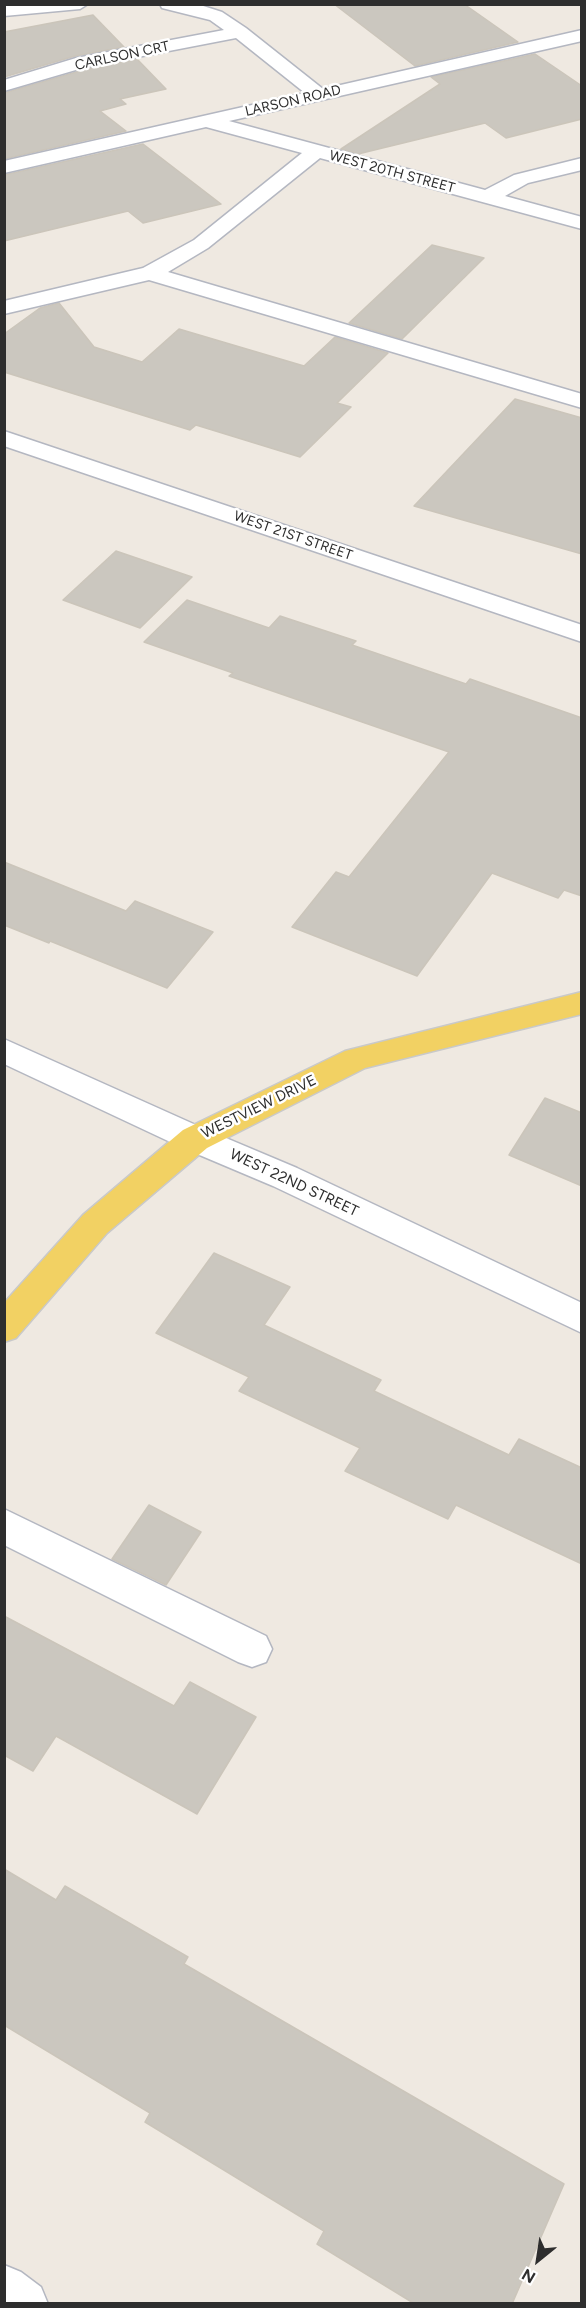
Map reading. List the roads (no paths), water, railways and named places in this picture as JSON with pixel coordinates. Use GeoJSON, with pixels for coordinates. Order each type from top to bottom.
{"type":"FeatureCollection","features":[{"type":"Feature","properties":{"kind":"main road","name":"WESTVIEW DRIVE"},"geometry":{"type":"LineString","coordinates":[[4,1328],[95,1224],[195,1139],[356,1059],[582,1003]]}},
{"type":"Feature","properties":{"kind":"street"},"geometry":{"type":"LineString","coordinates":[[4,11],[80,4]]}},
{"type":"Feature","properties":{"kind":"street"},"geometry":{"type":"LineString","coordinates":[[168,4],[216,16],[240,32],[319,95]]}},
{"type":"Feature","properties":{"kind":"street"},"geometry":{"type":"LineString","coordinates":[[4,23],[71,5]]}},
{"type":"Feature","properties":{"kind":"street","name":"CARLSON CRT"},"geometry":{"type":"LineString","coordinates":[[4,86],[83,62],[240,32]]}},
{"type":"Feature","properties":{"kind":"street","name":"LARSON ROAD"},"geometry":{"type":"LineString","coordinates":[[4,167],[582,35]]}},
{"type":"Feature","properties":{"kind":"street","name":"WEST 20TH STREET"},"geometry":{"type":"LineString","coordinates":[[203,121],[582,223]]}},
{"type":"Feature","properties":{"kind":"street"},"geometry":{"type":"LineString","coordinates":[[4,308],[150,273],[201,244],[316,151]]}},
{"type":"Feature","properties":{"kind":"street"},"geometry":{"type":"LineString","coordinates":[[488,197],[521,179],[582,164]]}},
{"type":"Feature","properties":{"kind":"street"},"geometry":{"type":"LineString","coordinates":[[150,273],[582,401]]}},
{"type":"Feature","properties":{"kind":"street","name":"WEST 21ST STREET"},"geometry":{"type":"LineString","coordinates":[[4,438],[582,634]]}},
{"type":"Feature","properties":{"kind":"street","name":"WEST 22ND STREET"},"geometry":{"type":"LineString","coordinates":[[4,1050],[195,1139],[285,1177],[582,1319]]}},
{"type":"Feature","properties":{"kind":"street"},"geometry":{"type":"LineString","coordinates":[[4,1526],[252,1649]]}},
{"type":"Feature","properties":{"kind":"street"},"geometry":{"type":"LineString","coordinates":[[4,2289],[24,2304]]}}]}
